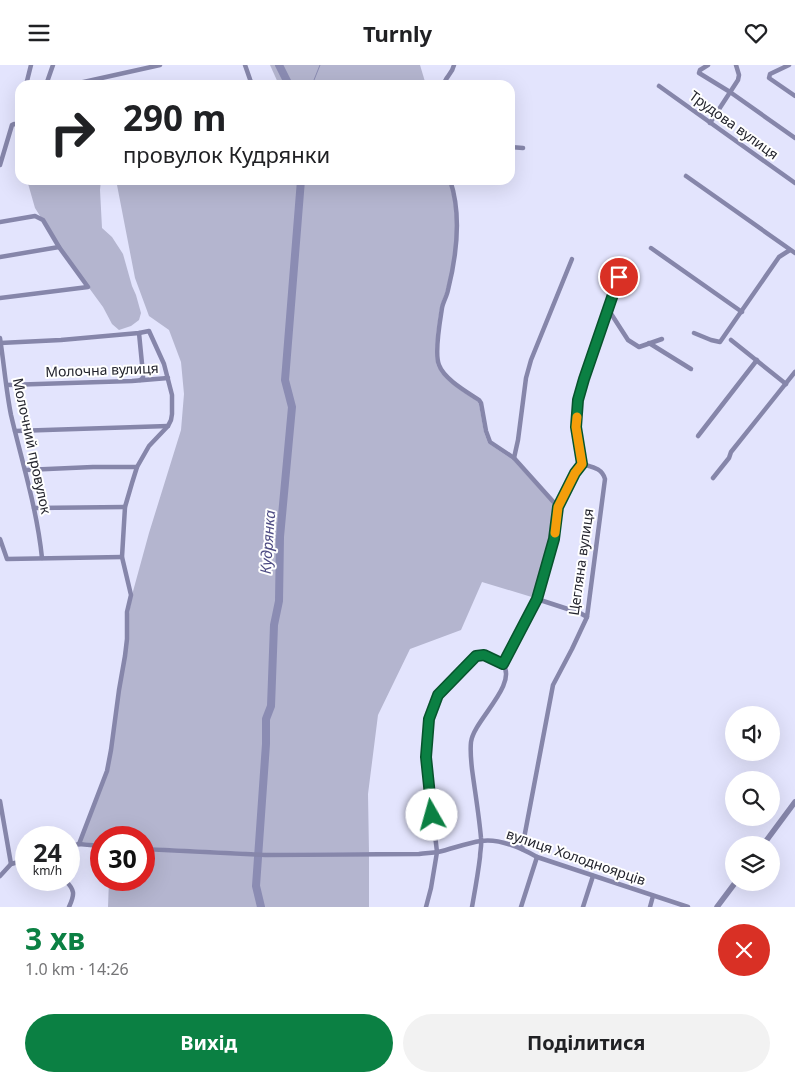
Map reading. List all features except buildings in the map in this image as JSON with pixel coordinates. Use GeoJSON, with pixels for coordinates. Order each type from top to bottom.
{"type":"FeatureCollection","features":[{"type":"Feature","properties":{"kind":"street"},"geometry":{"type":"LineString","coordinates":[[28,80],[32,65]]}},
{"type":"Feature","properties":{"kind":"street"},"geometry":{"type":"LineString","coordinates":[[48,80],[53,65]]}},
{"type":"Feature","properties":{"kind":"street"},"geometry":{"type":"LineString","coordinates":[[92,80],[160,65]]}},
{"type":"Feature","properties":{"kind":"street"},"geometry":{"type":"LineString","coordinates":[[245,65],[250,80]]}},
{"type":"Feature","properties":{"kind":"street"},"geometry":{"type":"LineString","coordinates":[[446,80],[453,71],[454,65]]}},
{"type":"Feature","properties":{"kind":"street"},"geometry":{"type":"LineString","coordinates":[[708,65],[700,69],[699,73],[730,92],[795,138]]}},
{"type":"Feature","properties":{"kind":"street"},"geometry":{"type":"LineString","coordinates":[[710,123],[738,80],[739,75],[736,65]]}},
{"type":"Feature","properties":{"kind":"street"},"geometry":{"type":"LineString","coordinates":[[789,65],[770,74],[770,78],[795,96]]}},
{"type":"Feature","properties":{"kind":"street","name":"Трудова вулиця"},"geometry":{"type":"LineString","coordinates":[[659,85],[795,183]]}},
{"type":"Feature","properties":{"kind":"street"},"geometry":{"type":"LineString","coordinates":[[0,165],[12,125],[15,124]]}},
{"type":"Feature","properties":{"kind":"street"},"geometry":{"type":"LineString","coordinates":[[515,147],[523,148]]}},
{"type":"Feature","properties":{"kind":"street"},"geometry":{"type":"LineString","coordinates":[[686,176],[795,253]]}},
{"type":"Feature","properties":{"kind":"street"},"geometry":{"type":"LineString","coordinates":[[451,185],[458,231],[448,291],[442,306],[437,351],[439,365],[447,377],[481,403],[490,442],[514,458],[558,507]]}},
{"type":"Feature","properties":{"kind":"street"},"geometry":{"type":"LineString","coordinates":[[0,222],[35,216],[42,220],[88,287],[0,298]]}},
{"type":"Feature","properties":{"kind":"street"},"geometry":{"type":"LineString","coordinates":[[0,257],[59,247]]}},
{"type":"Feature","properties":{"kind":"street"},"geometry":{"type":"LineString","coordinates":[[651,248],[742,312]]}},
{"type":"Feature","properties":{"kind":"street"},"geometry":{"type":"LineString","coordinates":[[694,333],[720,342],[779,257],[790,250]]}},
{"type":"Feature","properties":{"kind":"street"},"geometry":{"type":"LineString","coordinates":[[514,458],[526,378],[531,360],[572,259]]}},
{"type":"Feature","properties":{"kind":"street"},"geometry":{"type":"LineString","coordinates":[[503,664],[537,599],[554,539],[558,507],[575,473],[582,464],[576,427],[578,400],[619,277]]}},
{"type":"Feature","properties":{"kind":"street"},"geometry":{"type":"LineString","coordinates":[[608,309],[628,340],[639,347],[662,339]]}},
{"type":"Feature","properties":{"kind":"street"},"geometry":{"type":"LineString","coordinates":[[0,343],[62,340],[150,331],[162,357],[173,407],[168,426],[149,446],[137,467],[125,507],[122,557],[131,595],[127,612],[126,657],[106,771],[80,841]]}},
{"type":"Feature","properties":{"kind":"street"},"geometry":{"type":"LineString","coordinates":[[139,333],[144,374],[139,380]]}},
{"type":"Feature","properties":{"kind":"street","name":"Молочний провулок"},"geometry":{"type":"LineString","coordinates":[[0,338],[10,412],[34,508],[42,558]]}},
{"type":"Feature","properties":{"kind":"street"},"geometry":{"type":"LineString","coordinates":[[732,340],[786,384]]}},
{"type":"Feature","properties":{"kind":"street"},"geometry":{"type":"LineString","coordinates":[[649,343],[692,369]]}},
{"type":"Feature","properties":{"kind":"street"},"geometry":{"type":"LineString","coordinates":[[698,436],[757,360]]}},
{"type":"Feature","properties":{"kind":"street"},"geometry":{"type":"LineString","coordinates":[[713,478],[729,458],[731,452],[795,373]]}},
{"type":"Feature","properties":{"kind":"street","name":"Молочна вулиця"},"geometry":{"type":"LineString","coordinates":[[6,385],[168,379]]}},
{"type":"Feature","properties":{"kind":"street"},"geometry":{"type":"LineString","coordinates":[[15,431],[168,426]]}},
{"type":"Feature","properties":{"kind":"street","name":"Цегляна вулиця"},"geometry":{"type":"LineString","coordinates":[[522,849],[553,685],[587,617],[605,479],[604,473],[599,469],[582,464]]}},
{"type":"Feature","properties":{"kind":"street"},"geometry":{"type":"LineString","coordinates":[[25,470],[137,467]]}},
{"type":"Feature","properties":{"kind":"street"},"geometry":{"type":"LineString","coordinates":[[34,508],[125,507]]}},
{"type":"Feature","properties":{"kind":"street"},"geometry":{"type":"LineString","coordinates":[[0,539],[7,559],[122,557]]}},
{"type":"Feature","properties":{"kind":"street"},"geometry":{"type":"LineString","coordinates":[[537,599],[587,617]]}},
{"type":"Feature","properties":{"kind":"street"},"geometry":{"type":"LineString","coordinates":[[426,907],[437,852],[426,757],[429,719],[438,695],[476,656],[484,655],[503,664],[506,668],[506,675],[503,689],[481,720],[471,740],[471,760],[482,841],[472,907]]}},
{"type":"Feature","properties":{"kind":"street"},"geometry":{"type":"LineString","coordinates":[[0,801],[11,863]]}},
{"type":"Feature","properties":{"kind":"street"},"geometry":{"type":"LineString","coordinates":[[770,836],[795,802]]}},
{"type":"Feature","properties":{"kind":"street","name":"вулиця Холодноярців"},"geometry":{"type":"LineString","coordinates":[[155,850],[266,855],[419,854],[437,852],[482,841],[501,843],[522,849],[537,857],[688,907]]}},
{"type":"Feature","properties":{"kind":"street"},"geometry":{"type":"LineString","coordinates":[[521,907],[537,857]]}},
{"type":"Feature","properties":{"kind":"street"},"geometry":{"type":"LineString","coordinates":[[0,876],[11,863],[15,862]]}},
{"type":"Feature","properties":{"kind":"street"},"geometry":{"type":"LineString","coordinates":[[583,907],[593,876]]}},
{"type":"Feature","properties":{"kind":"street"},"geometry":{"type":"LineString","coordinates":[[69,907],[74,891]]}},
{"type":"Feature","properties":{"kind":"street"},"geometry":{"type":"LineString","coordinates":[[717,907],[730,891]]}},
{"type":"Feature","properties":{"kind":"street"},"geometry":{"type":"LineString","coordinates":[[650,907],[653,896]]}},
{"type":"Feature","properties":{"kind":"shaded area"},"geometry":{"type":"Polygon","coordinates":[[[270,65],[420,65],[424,80],[277,80],[270,65]]]}},
{"type":"Feature","properties":{"kind":"shaded area"},"geometry":{"type":"Polygon","coordinates":[[[28,185],[100,185],[102,228],[112,237],[123,254],[141,313],[139,320],[131,326],[119,330],[112,324],[103,307],[62,251],[35,208],[28,185]]]}},
{"type":"Feature","properties":{"kind":"shaded area"},"geometry":{"type":"Polygon","coordinates":[[[117,185],[450,185],[454,207],[455,235],[452,263],[446,292],[441,303],[436,345],[437,366],[449,381],[479,404],[488,443],[513,460],[556,507],[552,538],[535,598],[482,582],[461,630],[410,649],[378,715],[368,794],[369,852],[266,853],[155,848],[155,826],[90,826],[90,843],[81,842],[108,771],[132,595],[181,430],[184,394],[181,362],[169,330],[149,316],[135,278],[117,185]]]}},
{"type":"Feature","properties":{"kind":"shaded area"},"geometry":{"type":"Polygon","coordinates":[[[155,851],[369,856],[369,907],[108,907],[109,891],[155,891],[155,851]]]}},
{"type":"Feature","properties":{"kind":"waterway","name":"Кудрянка"},"geometry":{"type":"LineString","coordinates":[[279,65],[286,80]]}},
{"type":"Feature","properties":{"kind":"waterway"},"geometry":{"type":"LineString","coordinates":[[314,80],[320,65]]}},
{"type":"Feature","properties":{"kind":"waterway","name":"Кудрянка"},"geometry":{"type":"LineString","coordinates":[[261,907],[256,886],[266,719],[271,706],[274,625],[279,601],[280,537],[292,407],[285,380],[301,185]]}},
{"type":"Feature","properties":{"kind":"slow traffic"},"geometry":{"type":"LineString","coordinates":[[555,533],[558,507],[575,473],[582,464],[576,427],[577,417]]}},
{"type":"Feature","properties":{"kind":"route"},"geometry":{"type":"LineString","coordinates":[[432,815],[426,757],[429,719],[433,707],[438,695],[476,656],[484,655],[503,664],[537,599],[554,539],[558,507],[575,473],[582,464],[576,427],[578,400],[619,277]]}}]}
